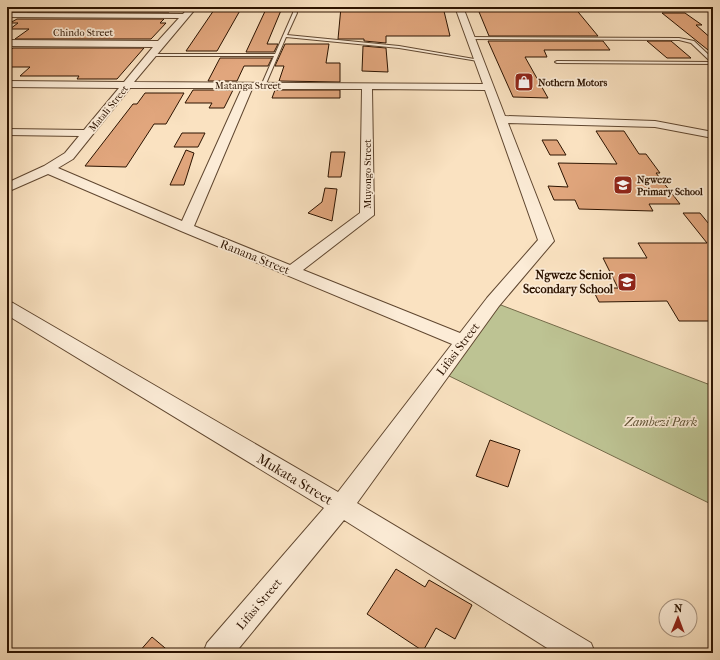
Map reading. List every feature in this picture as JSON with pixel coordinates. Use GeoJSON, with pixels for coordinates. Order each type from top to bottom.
{"type":"FeatureCollection","features":[{"type":"Feature","properties":{"kind":"street","name":"Matali Street"},"geometry":{"type":"LineString","coordinates":[[7,188],[48,169],[69,156],[151,54],[193,7]]}},
{"type":"Feature","properties":{"kind":"street","name":"Lifasi Street"},"geometry":{"type":"LineString","coordinates":[[217,653],[341,506],[493,302],[546,241],[469,38],[459,7]]}},
{"type":"Feature","properties":{"kind":"street"},"geometry":{"type":"LineString","coordinates":[[7,15],[184,16]]}},
{"type":"Feature","properties":{"kind":"street","name":"Chindo Street"},"geometry":{"type":"LineString","coordinates":[[7,43],[160,44]]}},
{"type":"Feature","properties":{"kind":"street","name":"Matanga Street"},"geometry":{"type":"LineString","coordinates":[[7,84],[488,87]]}},
{"type":"Feature","properties":{"kind":"street"},"geometry":{"type":"LineString","coordinates":[[186,228],[249,86]]}},
{"type":"Feature","properties":{"kind":"street","name":"Muyongo Street"},"geometry":{"type":"LineString","coordinates":[[291,271],[367,215],[367,86]]}},
{"type":"Feature","properties":{"kind":"street"},"geometry":{"type":"LineString","coordinates":[[500,119],[655,124],[713,135]]}},
{"type":"Feature","properties":{"kind":"street"},"geometry":{"type":"LineString","coordinates":[[7,132],[88,133]]}},
{"type":"Feature","properties":{"kind":"street","name":"Ranana Street"},"geometry":{"type":"LineString","coordinates":[[48,169],[186,228],[464,342]]}},
{"type":"Feature","properties":{"kind":"street","name":"Mukata Street"},"geometry":{"type":"LineString","coordinates":[[7,307],[341,506],[581,653]]}},
{"type":"Feature","properties":{"kind":"lane"},"geometry":{"type":"LineString","coordinates":[[263,86],[295,13],[295,9],[290,7]]}},
{"type":"Feature","properties":{"kind":"lane"},"geometry":{"type":"LineString","coordinates":[[284,36],[399,47],[478,60]]}},
{"type":"Feature","properties":{"kind":"lane"},"geometry":{"type":"LineString","coordinates":[[469,38],[679,39],[692,42],[713,62]]}},
{"type":"Feature","properties":{"kind":"lane"},"geometry":{"type":"LineString","coordinates":[[151,54],[275,56]]}},
{"type":"Feature","properties":{"kind":"lane"},"geometry":{"type":"LineString","coordinates":[[557,62],[713,62]]}},
{"type":"Feature","properties":{"kind":"green space","name":"Zambezi Park"},"geometry":{"type":"Polygon","coordinates":[[[493,302],[713,386],[713,505],[441,372],[493,302]]]}},
{"type":"Feature","properties":{"kind":"building"},"geometry":{"type":"Polygon","coordinates":[[[102,7],[174,7],[169,12],[27,12],[31,9],[100,9],[102,7]]]}},
{"type":"Feature","properties":{"kind":"building"},"geometry":{"type":"Polygon","coordinates":[[[216,7],[242,7],[217,51],[186,51],[216,7]]]}},
{"type":"Feature","properties":{"kind":"building"},"geometry":{"type":"Polygon","coordinates":[[[267,7],[282,8],[267,44],[278,44],[274,52],[246,52],[267,7]]]}},
{"type":"Feature","properties":{"kind":"building"},"geometry":{"type":"Polygon","coordinates":[[[341,7],[443,7],[450,36],[386,36],[386,43],[364,41],[364,39],[338,39],[341,7]]]}},
{"type":"Feature","properties":{"kind":"building"},"geometry":{"type":"Polygon","coordinates":[[[477,7],[574,7],[598,36],[489,36],[477,7]]]}},
{"type":"Feature","properties":{"kind":"building"},"geometry":{"type":"Polygon","coordinates":[[[662,13],[685,13],[702,25],[696,25],[713,40],[713,54],[662,13]]]}},
{"type":"Feature","properties":{"kind":"building"},"geometry":{"type":"Polygon","coordinates":[[[17,19],[164,19],[160,23],[166,23],[151,39],[15,39],[29,29],[10,29],[18,23],[10,23],[17,19]]]}},
{"type":"Feature","properties":{"kind":"building"},"geometry":{"type":"Polygon","coordinates":[[[488,41],[603,41],[610,50],[544,50],[547,57],[525,57],[548,98],[513,97],[488,41]]]}},
{"type":"Feature","properties":{"kind":"building"},"geometry":{"type":"Polygon","coordinates":[[[647,41],[671,41],[691,58],[667,58],[647,41]]]}},
{"type":"Feature","properties":{"kind":"building"},"geometry":{"type":"Polygon","coordinates":[[[285,44],[329,44],[326,63],[340,63],[340,82],[279,81],[284,66],[275,66],[285,44]]]}},
{"type":"Feature","properties":{"kind":"building"},"geometry":{"type":"Polygon","coordinates":[[[363,46],[386,48],[388,72],[362,71],[363,46]]]}},
{"type":"Feature","properties":{"kind":"building"},"geometry":{"type":"Polygon","coordinates":[[[13,48],[144,48],[117,79],[77,79],[79,76],[20,76],[30,67],[7,67],[7,52],[13,48]]]}},
{"type":"Feature","properties":{"kind":"building"},"geometry":{"type":"Polygon","coordinates":[[[220,58],[272,58],[268,66],[244,66],[237,81],[208,81],[220,58]]]}},
{"type":"Feature","properties":{"kind":"building"},"geometry":{"type":"Polygon","coordinates":[[[193,90],[233,90],[224,108],[209,108],[212,103],[185,103],[193,90]]]}},
{"type":"Feature","properties":{"kind":"building"},"geometry":{"type":"Polygon","coordinates":[[[275,90],[340,90],[340,98],[272,98],[275,90]]]}},
{"type":"Feature","properties":{"kind":"building"},"geometry":{"type":"Polygon","coordinates":[[[145,93],[184,93],[166,124],[154,124],[126,167],[85,166],[133,104],[137,104],[145,93]]]}},
{"type":"Feature","properties":{"kind":"building"},"geometry":{"type":"Polygon","coordinates":[[[596,131],[624,131],[639,154],[646,154],[660,173],[656,173],[680,204],[649,204],[653,211],[579,209],[575,200],[554,200],[548,186],[568,187],[558,163],[617,164],[596,131]]]}},
{"type":"Feature","properties":{"kind":"building"},"geometry":{"type":"Polygon","coordinates":[[[182,133],[205,133],[198,147],[174,147],[182,133]]]}},
{"type":"Feature","properties":{"kind":"building"},"geometry":{"type":"Polygon","coordinates":[[[542,140],[557,140],[566,155],[550,155],[542,140]]]}},
{"type":"Feature","properties":{"kind":"building"},"geometry":{"type":"Polygon","coordinates":[[[186,150],[194,153],[184,185],[170,185],[186,150]]]}},
{"type":"Feature","properties":{"kind":"building"},"geometry":{"type":"Polygon","coordinates":[[[331,152],[345,152],[341,177],[328,177],[331,152]]]}},
{"type":"Feature","properties":{"kind":"building"},"geometry":{"type":"Polygon","coordinates":[[[325,188],[337,189],[332,221],[308,213],[322,202],[325,188]]]}},
{"type":"Feature","properties":{"kind":"building"},"geometry":{"type":"Polygon","coordinates":[[[683,213],[700,213],[713,229],[713,321],[679,321],[667,301],[599,302],[592,288],[618,288],[603,258],[647,258],[638,243],[707,243],[683,213]]]}},
{"type":"Feature","properties":{"kind":"building"},"geometry":{"type":"Polygon","coordinates":[[[490,440],[520,450],[508,487],[476,476],[490,440]]]}},
{"type":"Feature","properties":{"kind":"building"},"geometry":{"type":"Polygon","coordinates":[[[396,569],[425,587],[429,580],[472,605],[455,639],[436,628],[423,651],[367,614],[396,569]]]}},
{"type":"Feature","properties":{"kind":"building"},"geometry":{"type":"Polygon","coordinates":[[[152,637],[171,653],[138,653],[152,637]]]}},
{"type":"Feature","properties":{"kind":"place","name":"Nothern Motors"},"geometry":{"type":"Point","coordinates":[524,82]}},
{"type":"Feature","properties":{"kind":"place","name":"Ngweze Primary School"},"geometry":{"type":"Point","coordinates":[623,185]}},
{"type":"Feature","properties":{"kind":"place","name":"Ngweze Senior Secondary School"},"geometry":{"type":"Point","coordinates":[627,282]}}]}
